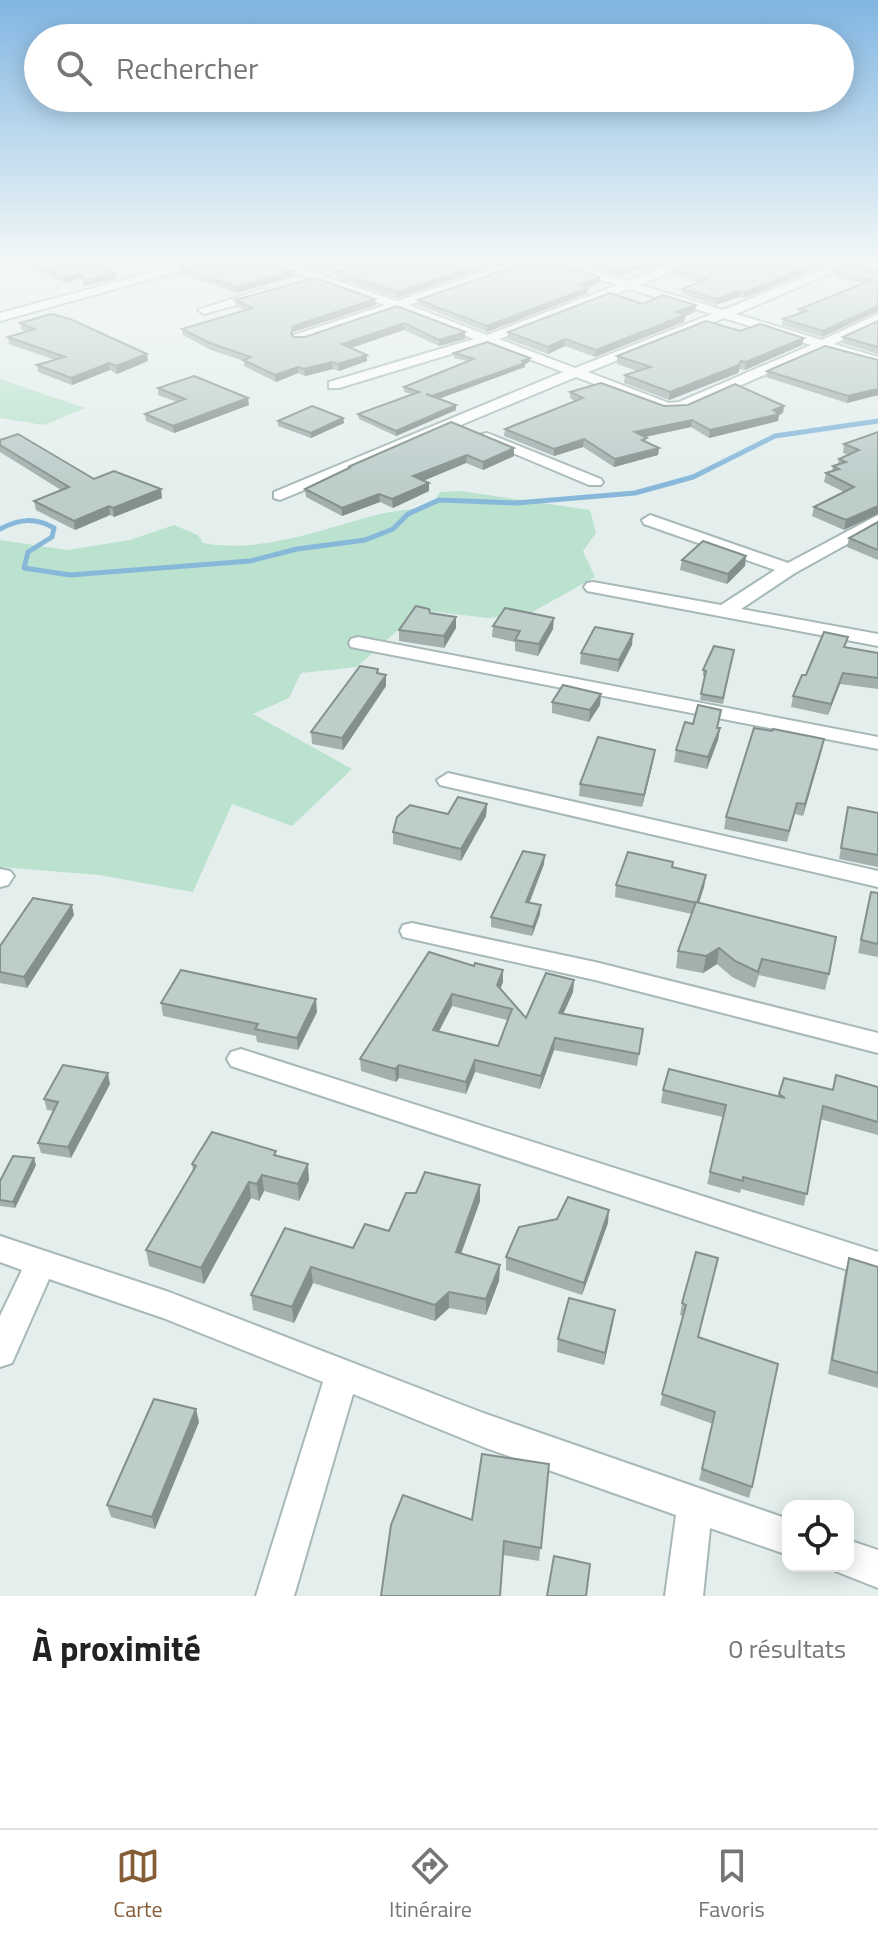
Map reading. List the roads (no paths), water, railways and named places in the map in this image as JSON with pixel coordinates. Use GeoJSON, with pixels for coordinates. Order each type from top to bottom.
{"type":"FeatureCollection","features":[{"type":"Feature","properties":{"kind":"street"},"geometry":{"type":"LineString","coordinates":[[299,338],[309,334]]}},
{"type":"Feature","properties":{"kind":"street"},"geometry":{"type":"LineString","coordinates":[[475,334],[649,401],[675,407],[770,369],[839,334]]}},
{"type":"Feature","properties":{"kind":"street"},"geometry":{"type":"LineString","coordinates":[[334,385],[499,334]]}},
{"type":"Feature","properties":{"kind":"street"},"geometry":{"type":"LineString","coordinates":[[280,495],[449,421],[672,334]]}},
{"type":"Feature","properties":{"kind":"street"},"geometry":{"type":"LineString","coordinates":[[790,334],[878,361]]}},
{"type":"Feature","properties":{"kind":"street"},"geometry":{"type":"LineString","coordinates":[[449,421],[595,482]]}},
{"type":"Feature","properties":{"kind":"street"},"geometry":{"type":"LineString","coordinates":[[650,520],[789,569]]}},
{"type":"Feature","properties":{"kind":"street"},"geometry":{"type":"LineString","coordinates":[[722,613],[789,569],[878,520]]}},
{"type":"Feature","properties":{"kind":"street"},"geometry":{"type":"LineString","coordinates":[[593,587],[878,640]]}},
{"type":"Feature","properties":{"kind":"street"},"geometry":{"type":"LineString","coordinates":[[358,643],[878,743]]}},
{"type":"Feature","properties":{"kind":"street"},"geometry":{"type":"LineString","coordinates":[[448,780],[878,879]]}},
{"type":"Feature","properties":{"kind":"street"},"geometry":{"type":"LineString","coordinates":[[412,931],[595,971],[878,1043]]}},
{"type":"Feature","properties":{"kind":"street"},"geometry":{"type":"LineString","coordinates":[[241,1059],[878,1266]]}},
{"type":"Feature","properties":{"kind":"street"},"geometry":{"type":"LineString","coordinates":[[0,1249],[169,1306],[486,1431],[782,1535]]}},
{"type":"Feature","properties":{"kind":"street"},"geometry":{"type":"LineString","coordinates":[[0,1352],[41,1262]]}},
{"type":"Feature","properties":{"kind":"street"},"geometry":{"type":"LineString","coordinates":[[275,1596],[342,1375]]}},
{"type":"Feature","properties":{"kind":"street"},"geometry":{"type":"LineString","coordinates":[[684,1596],[695,1505]]}},
{"type":"Feature","properties":{"kind":"street"},"geometry":{"type":"LineString","coordinates":[[854,1560],[878,1569]]}},
{"type":"Feature","properties":{"kind":"waterway"},"geometry":{"type":"LineString","coordinates":[[0,529],[27,521],[54,528],[52,537],[28,552],[24,568],[70,575],[250,561],[297,549],[365,540],[393,529],[408,514],[439,500],[516,503],[635,493],[693,477],[775,436],[878,421]]}}]}
